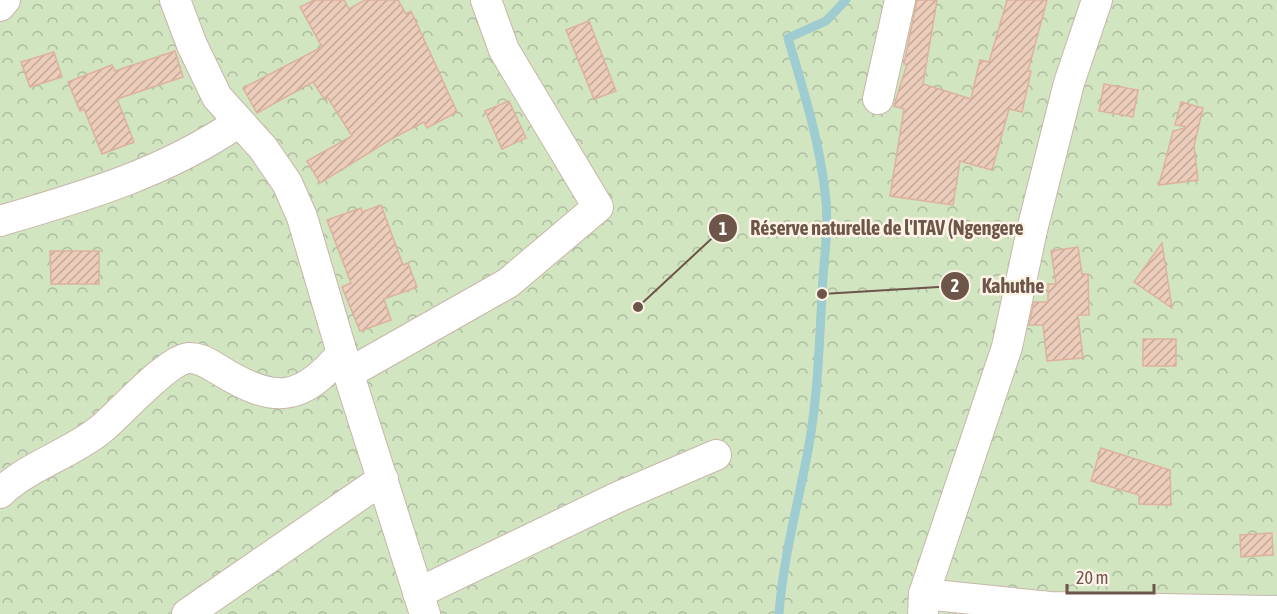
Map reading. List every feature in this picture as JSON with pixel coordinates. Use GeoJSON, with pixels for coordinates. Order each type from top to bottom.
{"type":"FeatureCollection","features":[{"type":"Feature","properties":{"kind":"street"},"geometry":{"type":"LineString","coordinates":[[0,6],[5,0]]}},
{"type":"Feature","properties":{"kind":"street"},"geometry":{"type":"LineString","coordinates":[[175,0],[192,45],[217,97],[263,148],[287,183],[302,217],[345,363],[422,603],[618,497],[717,455]]}},
{"type":"Feature","properties":{"kind":"street"},"geometry":{"type":"LineString","coordinates":[[0,492],[101,429],[151,382],[186,358],[201,359],[244,385],[272,394],[301,390],[325,373],[508,283],[598,207],[504,50],[486,0]]}},
{"type":"Feature","properties":{"kind":"street"},"geometry":{"type":"LineString","coordinates":[[878,99],[900,0]]}},
{"type":"Feature","properties":{"kind":"street"},"geometry":{"type":"LineString","coordinates":[[1097,0],[1069,83],[1032,230],[1007,347],[923,604],[1277,611]]}},
{"type":"Feature","properties":{"kind":"street"},"geometry":{"type":"LineString","coordinates":[[0,221],[113,188],[201,148],[239,122]]}},
{"type":"Feature","properties":{"kind":"street"},"geometry":{"type":"LineString","coordinates":[[187,614],[383,479]]}},
{"type":"Feature","properties":{"kind":"green space"},"geometry":{"type":"Polygon","coordinates":[[[0,0],[1277,0],[1277,614],[0,614],[0,0]]]}},
{"type":"Feature","properties":{"kind":"building"},"geometry":{"type":"Polygon","coordinates":[[[314,0],[344,0],[349,9],[365,0],[398,0],[406,14],[411,11],[457,112],[427,128],[424,122],[393,138],[320,183],[307,161],[352,136],[328,98],[325,100],[313,82],[257,113],[243,88],[322,47],[300,7],[314,0]]]}},
{"type":"Feature","properties":{"kind":"building"},"geometry":{"type":"Polygon","coordinates":[[[917,0],[937,0],[923,84],[971,99],[980,60],[989,62],[1007,0],[1047,0],[1028,71],[1031,71],[1022,112],[1009,109],[992,170],[960,161],[953,205],[890,196],[904,109],[894,106],[907,64],[904,64],[917,0]]]}},
{"type":"Feature","properties":{"kind":"building"},"geometry":{"type":"Polygon","coordinates":[[[589,21],[616,91],[594,99],[566,30],[589,21]]]}},
{"type":"Feature","properties":{"kind":"building"},"geometry":{"type":"Polygon","coordinates":[[[175,51],[183,77],[117,99],[134,142],[102,154],[84,109],[80,111],[68,82],[112,65],[115,71],[175,51]]]}},
{"type":"Feature","properties":{"kind":"building"},"geometry":{"type":"Polygon","coordinates":[[[54,52],[62,77],[30,87],[21,62],[54,52]]]}},
{"type":"Feature","properties":{"kind":"building"},"geometry":{"type":"Polygon","coordinates":[[[1104,84],[1138,90],[1133,117],[1099,111],[1104,84]]]}},
{"type":"Feature","properties":{"kind":"building"},"geometry":{"type":"Polygon","coordinates":[[[509,101],[526,138],[502,149],[485,111],[509,101]]]}},
{"type":"Feature","properties":{"kind":"building"},"geometry":{"type":"Polygon","coordinates":[[[1181,102],[1203,108],[1194,146],[1198,180],[1159,185],[1173,131],[1188,127],[1175,125],[1181,102]]]}},
{"type":"Feature","properties":{"kind":"building"},"geometry":{"type":"Polygon","coordinates":[[[381,205],[403,265],[408,263],[417,287],[384,299],[391,320],[360,331],[342,287],[351,283],[327,220],[361,208],[362,212],[381,205]]]}},
{"type":"Feature","properties":{"kind":"building"},"geometry":{"type":"Polygon","coordinates":[[[1162,243],[1172,308],[1134,282],[1162,243]]]}},
{"type":"Feature","properties":{"kind":"building"},"geometry":{"type":"Polygon","coordinates":[[[1078,247],[1082,274],[1088,274],[1089,315],[1078,315],[1083,358],[1047,361],[1043,325],[1029,325],[1034,302],[1048,302],[1048,284],[1056,284],[1051,251],[1078,247]]]}},
{"type":"Feature","properties":{"kind":"building"},"geometry":{"type":"Polygon","coordinates":[[[50,251],[99,251],[99,284],[51,284],[50,251]]]}},
{"type":"Feature","properties":{"kind":"building"},"geometry":{"type":"Polygon","coordinates":[[[1143,339],[1176,339],[1176,366],[1143,366],[1143,339]]]}},
{"type":"Feature","properties":{"kind":"building"},"geometry":{"type":"Polygon","coordinates":[[[1101,448],[1170,470],[1171,505],[1139,504],[1139,495],[1091,481],[1101,448]]]}},
{"type":"Feature","properties":{"kind":"building"},"geometry":{"type":"Polygon","coordinates":[[[1272,533],[1273,555],[1241,557],[1240,535],[1272,533]]]}},
{"type":"Feature","properties":{"kind":"waterway"},"geometry":{"type":"LineString","coordinates":[[779,614],[784,571],[809,445],[814,407],[827,218],[819,153],[788,38],[826,21],[846,0]]}},
{"type":"Feature","properties":{"kind":"place","name":"Kahuthe"},"geometry":{"type":"Point","coordinates":[822,294]}},
{"type":"Feature","properties":{"kind":"place","name":"Réserve naturelle de l'ITAV (Ngengere"},"geometry":{"type":"Point","coordinates":[638,307]}}]}
